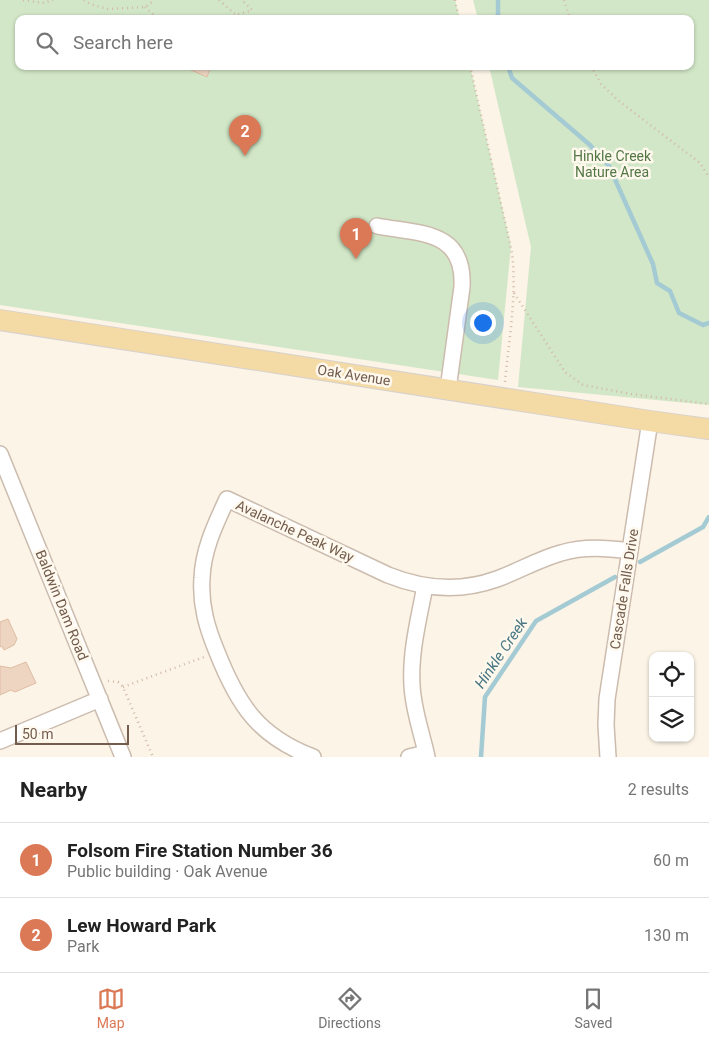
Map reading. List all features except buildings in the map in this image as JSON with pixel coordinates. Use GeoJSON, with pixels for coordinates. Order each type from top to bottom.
{"type":"FeatureCollection","features":[{"type":"Feature","properties":{"kind":"main road","name":"Oak Avenue"},"geometry":{"type":"LineString","coordinates":[[0,320],[650,421],[709,428]]}},
{"type":"Feature","properties":{"kind":"street"},"geometry":{"type":"LineString","coordinates":[[377,226],[438,237],[453,247],[460,261],[463,274],[462,286],[448,389]]}},
{"type":"Feature","properties":{"kind":"street"},"geometry":{"type":"LineString","coordinates":[[0,329],[23,323]]}},
{"type":"Feature","properties":{"kind":"street","name":"Cascade Falls Drive"},"geometry":{"type":"LineString","coordinates":[[608,757],[607,699],[650,421]]}},
{"type":"Feature","properties":{"kind":"street","name":"Baldwin Dam Road"},"geometry":{"type":"LineString","coordinates":[[0,454],[123,757]]}},
{"type":"Feature","properties":{"kind":"street","name":"Avalanche Peak Way"},"geometry":{"type":"LineString","coordinates":[[313,757],[281,742],[254,719],[237,698],[208,630],[204,613],[202,578],[208,542],[227,499],[388,575],[424,586],[457,588],[481,584],[562,552],[586,548],[630,551]]}},
{"type":"Feature","properties":{"kind":"street"},"geometry":{"type":"LineString","coordinates":[[409,757],[426,755],[412,685],[412,660],[424,586]]}},
{"type":"Feature","properties":{"kind":"street"},"geometry":{"type":"LineString","coordinates":[[0,740],[100,700]]}},
{"type":"Feature","properties":{"kind":"path"},"geometry":{"type":"LineString","coordinates":[[23,0],[39,3],[50,1]]}},
{"type":"Feature","properties":{"kind":"path"},"geometry":{"type":"LineString","coordinates":[[84,0],[90,4],[108,9],[145,7],[155,0]]}},
{"type":"Feature","properties":{"kind":"path"},"geometry":{"type":"LineString","coordinates":[[219,0],[236,15],[252,10],[242,0]]}},
{"type":"Feature","properties":{"kind":"path"},"geometry":{"type":"LineString","coordinates":[[455,0],[458,15]]}},
{"type":"Feature","properties":{"kind":"path"},"geometry":{"type":"LineString","coordinates":[[564,0],[569,15]]}},
{"type":"Feature","properties":{"kind":"path"},"geometry":{"type":"LineString","coordinates":[[145,7],[154,15]]}},
{"type":"Feature","properties":{"kind":"path"},"geometry":{"type":"LineString","coordinates":[[471,70],[512,253],[514,270],[514,293],[503,398]]}},
{"type":"Feature","properties":{"kind":"path"},"geometry":{"type":"LineString","coordinates":[[593,70],[601,84],[620,102],[700,163],[709,177]]}},
{"type":"Feature","properties":{"kind":"path"},"geometry":{"type":"LineString","coordinates":[[514,293],[566,372],[584,386],[709,404]]}},
{"type":"Feature","properties":{"kind":"path"},"geometry":{"type":"LineString","coordinates":[[123,687],[217,652]]}},
{"type":"Feature","properties":{"kind":"path"},"geometry":{"type":"LineString","coordinates":[[94,685],[107,681],[118,682],[123,687],[153,757]]}},
{"type":"Feature","properties":{"kind":"green space"},"geometry":{"type":"Polygon","coordinates":[[[0,0],[455,0],[459,15],[15,15],[15,70],[471,70],[511,246],[498,380],[0,305],[0,0]]]}},
{"type":"Feature","properties":{"kind":"green space","name":"Hinkle Creek Nature Area"},"geometry":{"type":"Polygon","coordinates":[[[473,0],[709,0],[709,405],[518,387],[531,247],[490,70],[694,70],[694,15],[477,15],[473,0]]]}},
{"type":"Feature","properties":{"kind":"waterway","name":"Hinkle Creek"},"geometry":{"type":"LineString","coordinates":[[498,0],[498,15]]}},
{"type":"Feature","properties":{"kind":"waterway","name":"Hinkle Creek"},"geometry":{"type":"LineString","coordinates":[[509,70],[512,78],[590,145],[609,166],[653,264],[657,283],[670,291],[679,313],[703,325],[709,323]]}},
{"type":"Feature","properties":{"kind":"waterway","name":"Hinkle Creek"},"geometry":{"type":"LineString","coordinates":[[640,562],[703,527],[709,517]]}},
{"type":"Feature","properties":{"kind":"waterway","name":"Hinkle Creek"},"geometry":{"type":"LineString","coordinates":[[481,757],[485,697],[536,621],[615,577]]}},
{"type":"Feature","properties":{"kind":"place","name":"Lew Howard Park"},"geometry":{"type":"Point","coordinates":[245,156]}},
{"type":"Feature","properties":{"kind":"place","name":"Folsom Fire Station Number 36"},"geometry":{"type":"Point","coordinates":[356,259]}}]}
